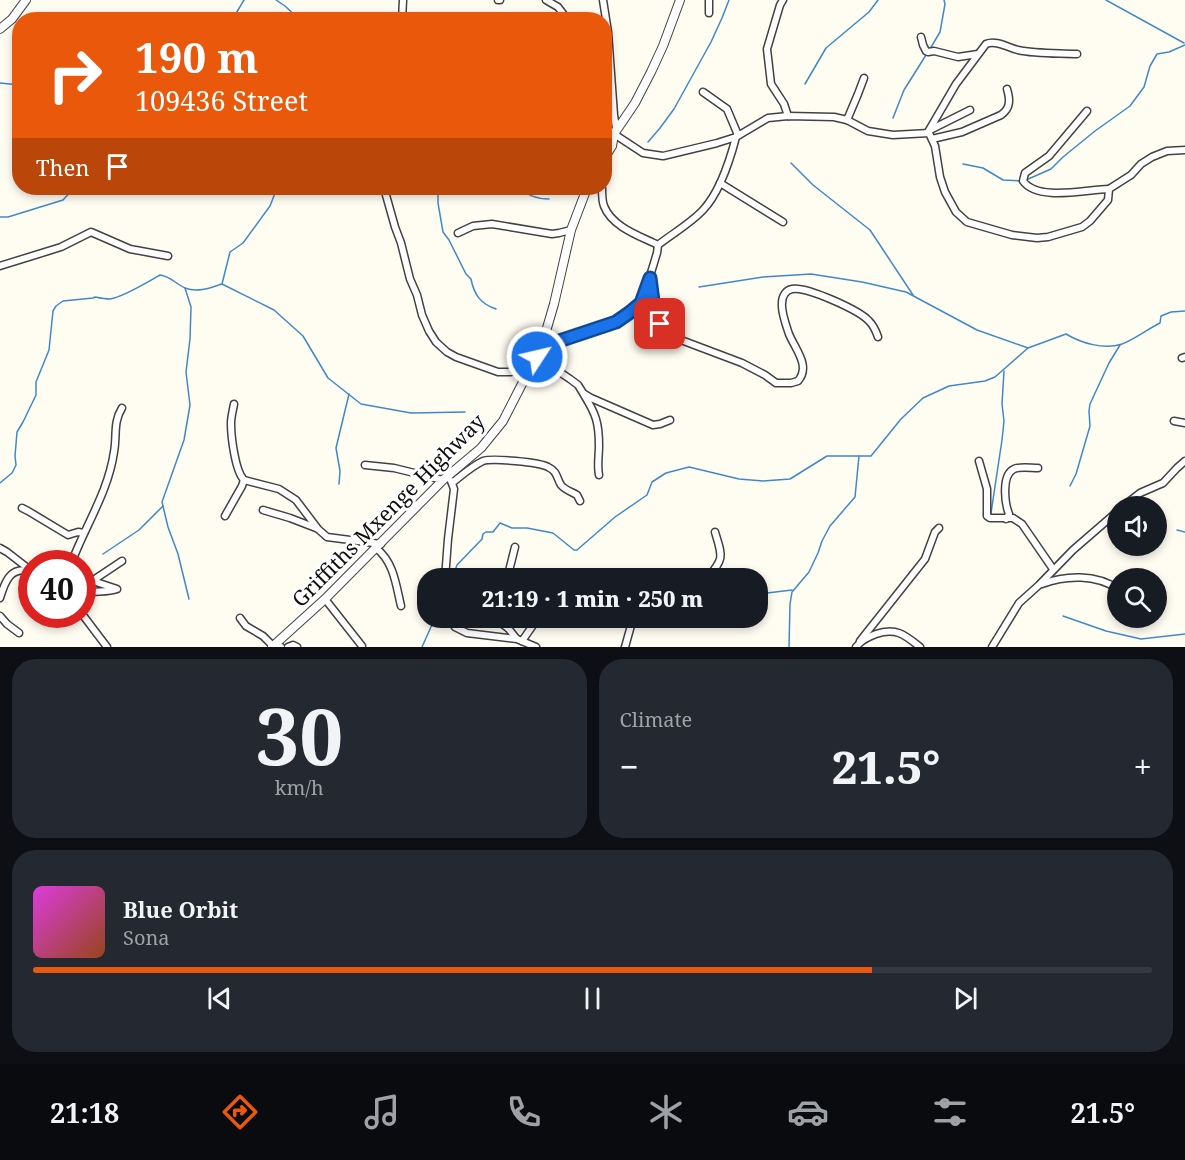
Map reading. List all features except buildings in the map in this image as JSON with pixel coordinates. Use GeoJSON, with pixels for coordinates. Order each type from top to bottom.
{"type":"FeatureCollection","features":[{"type":"Feature","properties":{"kind":"street"},"geometry":{"type":"LineString","coordinates":[[546,0],[562,12]]}},
{"type":"Feature","properties":{"kind":"street"},"geometry":{"type":"LineString","coordinates":[[614,134],[635,103],[651,72],[680,0]]}},
{"type":"Feature","properties":{"kind":"street"},"geometry":{"type":"LineString","coordinates":[[708,13],[709,0]]}},
{"type":"Feature","properties":{"kind":"street"},"geometry":{"type":"LineString","coordinates":[[783,0],[767,49],[771,84],[784,104],[788,116]]}},
{"type":"Feature","properties":{"kind":"street"},"geometry":{"type":"LineString","coordinates":[[0,29],[12,19]]}},
{"type":"Feature","properties":{"kind":"street"},"geometry":{"type":"LineString","coordinates":[[921,37],[928,52],[934,51],[958,57],[979,54]]}},
{"type":"Feature","properties":{"kind":"street"},"geometry":{"type":"LineString","coordinates":[[928,131],[952,90],[986,45],[992,42],[1023,51],[1077,54]]}},
{"type":"Feature","properties":{"kind":"street"},"geometry":{"type":"LineString","coordinates":[[847,120],[864,78]]}},
{"type":"Feature","properties":{"kind":"street"},"geometry":{"type":"LineString","coordinates":[[932,139],[962,132],[1001,115],[1010,102],[1007,89]]}},
{"type":"Feature","properties":{"kind":"street"},"geometry":{"type":"LineString","coordinates":[[657,245],[703,211],[720,183],[737,136],[727,109],[703,92]]}},
{"type":"Feature","properties":{"kind":"street"},"geometry":{"type":"LineString","coordinates":[[612,94],[616,128],[612,146]]}},
{"type":"Feature","properties":{"kind":"street"},"geometry":{"type":"LineString","coordinates":[[614,134],[643,153],[663,156],[737,136],[768,118],[834,117],[847,120],[868,131],[893,135],[928,131],[970,110]]}},
{"type":"Feature","properties":{"kind":"street"},"geometry":{"type":"LineString","coordinates":[[1087,111],[1049,156],[1025,173],[1023,181],[1029,187],[1046,192],[1063,193],[1109,189],[1131,175],[1141,164],[1152,157],[1167,151],[1185,150]]}},
{"type":"Feature","properties":{"kind":"street"},"geometry":{"type":"LineString","coordinates":[[928,131],[948,198],[956,212],[966,221],[1012,235],[1048,237],[1082,227],[1090,221],[1108,200],[1109,189]]}},
{"type":"Feature","properties":{"kind":"street"},"geometry":{"type":"LineString","coordinates":[[720,183],[783,222]]}},
{"type":"Feature","properties":{"kind":"street"},"geometry":{"type":"LineString","coordinates":[[386,195],[422,315],[436,342],[456,357],[498,372],[511,372],[536,359],[578,385],[596,416],[599,475]]}},
{"type":"Feature","properties":{"kind":"street","name":"Griffiths Mxenge Highway"},"geometry":{"type":"LineString","coordinates":[[276,647],[445,478],[481,448],[503,421],[542,345],[571,230],[584,195]]}},
{"type":"Feature","properties":{"kind":"street"},"geometry":{"type":"LineString","coordinates":[[602,195],[603,203],[609,215],[625,229],[657,245]]}},
{"type":"Feature","properties":{"kind":"street"},"geometry":{"type":"LineString","coordinates":[[458,233],[473,226],[492,224],[552,234],[571,230]]}},
{"type":"Feature","properties":{"kind":"street"},"geometry":{"type":"LineString","coordinates":[[0,266],[61,247],[91,232],[130,249],[168,256]]}},
{"type":"Feature","properties":{"kind":"street"},"geometry":{"type":"LineString","coordinates":[[542,345],[616,322],[641,303],[657,253],[657,245]]}},
{"type":"Feature","properties":{"kind":"street"},"geometry":{"type":"LineString","coordinates":[[650,278],[654,309],[664,329],[681,340],[742,363],[776,383],[798,381],[803,372],[802,362],[789,335],[782,306],[784,295],[790,289],[795,288],[819,295],[858,313],[870,321],[878,337]]}},
{"type":"Feature","properties":{"kind":"street"},"geometry":{"type":"LineString","coordinates":[[583,393],[653,424],[670,420]]}},
{"type":"Feature","properties":{"kind":"street"},"geometry":{"type":"LineString","coordinates":[[225,516],[243,480],[237,467],[231,422],[234,404]]}},
{"type":"Feature","properties":{"kind":"street"},"geometry":{"type":"LineString","coordinates":[[77,550],[108,481],[115,450],[116,422],[122,408]]}},
{"type":"Feature","properties":{"kind":"street"},"geometry":{"type":"LineString","coordinates":[[1174,422],[1185,423]]}},
{"type":"Feature","properties":{"kind":"street"},"geometry":{"type":"LineString","coordinates":[[452,483],[486,460],[535,463],[552,470],[564,488],[577,495],[580,501]]}},
{"type":"Feature","properties":{"kind":"street"},"geometry":{"type":"LineString","coordinates":[[979,461],[987,489],[987,516],[1013,518],[1026,528],[1053,569]]}},
{"type":"Feature","properties":{"kind":"street"},"geometry":{"type":"LineString","coordinates":[[1136,496],[1163,483],[1185,461]]}},
{"type":"Feature","properties":{"kind":"street"},"geometry":{"type":"LineString","coordinates":[[365,465],[445,478],[452,483],[454,489],[446,568]]}},
{"type":"Feature","properties":{"kind":"street"},"geometry":{"type":"LineString","coordinates":[[1006,519],[1009,514],[1006,507],[1005,488],[1010,472],[1018,468],[1038,468]]}},
{"type":"Feature","properties":{"kind":"street"},"geometry":{"type":"LineString","coordinates":[[243,480],[279,489],[296,500],[327,537],[378,546],[389,562],[401,606]]}},
{"type":"Feature","properties":{"kind":"street"},"geometry":{"type":"LineString","coordinates":[[22,508],[68,535],[84,533]]}},
{"type":"Feature","properties":{"kind":"street"},"geometry":{"type":"LineString","coordinates":[[263,510],[318,529]]}},
{"type":"Feature","properties":{"kind":"street"},"geometry":{"type":"LineString","coordinates":[[992,647],[1019,603],[1107,521]]}},
{"type":"Feature","properties":{"kind":"street"},"geometry":{"type":"LineString","coordinates":[[858,644],[926,559],[935,532],[939,528]]}},
{"type":"Feature","properties":{"kind":"street"},"geometry":{"type":"LineString","coordinates":[[715,532],[721,552],[721,561],[716,568]]}},
{"type":"Feature","properties":{"kind":"street"},"geometry":{"type":"LineString","coordinates":[[510,568],[515,547]]}},
{"type":"Feature","properties":{"kind":"street"},"geometry":{"type":"LineString","coordinates":[[0,548],[18,561]]}},
{"type":"Feature","properties":{"kind":"street"},"geometry":{"type":"LineString","coordinates":[[96,579],[122,561]]}},
{"type":"Feature","properties":{"kind":"street"},"geometry":{"type":"LineString","coordinates":[[0,598],[7,579],[18,571]]}},
{"type":"Feature","properties":{"kind":"street"},"geometry":{"type":"LineString","coordinates":[[1039,585],[1061,578],[1100,580],[1107,584]]}},
{"type":"Feature","properties":{"kind":"street"},"geometry":{"type":"LineString","coordinates":[[96,582],[117,589],[110,592],[96,591]]}},
{"type":"Feature","properties":{"kind":"street"},"geometry":{"type":"LineString","coordinates":[[325,599],[362,646]]}},
{"type":"Feature","properties":{"kind":"street"},"geometry":{"type":"LineString","coordinates":[[0,616],[19,633]]}},
{"type":"Feature","properties":{"kind":"street"},"geometry":{"type":"LineString","coordinates":[[240,618],[246,626],[276,647]]}},
{"type":"Feature","properties":{"kind":"street"},"geometry":{"type":"LineString","coordinates":[[93,628],[107,647]]}},
{"type":"Feature","properties":{"kind":"street"},"geometry":{"type":"LineString","coordinates":[[457,628],[467,633],[519,640],[536,647]]}},
{"type":"Feature","properties":{"kind":"street"},"geometry":{"type":"LineString","coordinates":[[508,628],[519,640]]}},
{"type":"Feature","properties":{"kind":"street"},"geometry":{"type":"LineString","coordinates":[[519,640],[529,628]]}},
{"type":"Feature","properties":{"kind":"street"},"geometry":{"type":"LineString","coordinates":[[625,647],[632,628]]}},
{"type":"Feature","properties":{"kind":"street"},"geometry":{"type":"LineString","coordinates":[[858,644],[879,633],[892,630],[920,647]]}},
{"type":"Feature","properties":{"kind":"street"},"geometry":{"type":"LineString","coordinates":[[288,647],[293,645],[297,647]]}},
{"type":"Feature","properties":{"kind":"waterway"},"geometry":{"type":"LineString","coordinates":[[237,12],[244,0]]}},
{"type":"Feature","properties":{"kind":"waterway"},"geometry":{"type":"LineString","coordinates":[[276,0],[291,12]]}},
{"type":"Feature","properties":{"kind":"waterway"},"geometry":{"type":"LineString","coordinates":[[648,142],[674,109],[711,42],[729,0]]}},
{"type":"Feature","properties":{"kind":"waterway"},"geometry":{"type":"LineString","coordinates":[[805,84],[826,48],[869,12],[878,0]]}},
{"type":"Feature","properties":{"kind":"waterway"},"geometry":{"type":"LineString","coordinates":[[930,49],[940,32],[944,0]]}},
{"type":"Feature","properties":{"kind":"waterway"},"geometry":{"type":"LineString","coordinates":[[1106,0],[1184,43]]}},
{"type":"Feature","properties":{"kind":"waterway"},"geometry":{"type":"LineString","coordinates":[[1026,180],[1051,169],[1095,131],[1130,106],[1144,87],[1150,66],[1157,54],[1185,45]]}},
{"type":"Feature","properties":{"kind":"waterway"},"geometry":{"type":"LineString","coordinates":[[893,118],[904,90],[926,55]]}},
{"type":"Feature","properties":{"kind":"waterway"},"geometry":{"type":"LineString","coordinates":[[0,83],[12,84]]}},
{"type":"Feature","properties":{"kind":"waterway"},"geometry":{"type":"LineString","coordinates":[[791,163],[813,185],[870,230],[913,295]]}},
{"type":"Feature","properties":{"kind":"waterway"},"geometry":{"type":"LineString","coordinates":[[963,164],[983,168],[1003,180],[1021,181]]}},
{"type":"Feature","properties":{"kind":"waterway"},"geometry":{"type":"LineString","coordinates":[[0,217],[8,217],[63,200],[68,195]]}},
{"type":"Feature","properties":{"kind":"waterway"},"geometry":{"type":"LineString","coordinates":[[0,483],[12,473],[16,465],[17,432],[36,395],[36,382],[49,350],[53,311],[56,306],[63,301],[95,297],[115,298],[160,275],[194,290],[222,284],[230,252],[243,243],[270,206],[274,195]]}},
{"type":"Feature","properties":{"kind":"waterway"},"geometry":{"type":"LineString","coordinates":[[438,195],[443,232],[471,279],[476,294],[482,302],[496,309]]}},
{"type":"Feature","properties":{"kind":"waterway"},"geometry":{"type":"LineString","coordinates":[[530,195],[549,199]]}},
{"type":"Feature","properties":{"kind":"waterway"},"geometry":{"type":"LineString","coordinates":[[699,287],[763,277],[811,274],[862,282],[906,292],[977,330],[1028,348]]}},
{"type":"Feature","properties":{"kind":"waterway"},"geometry":{"type":"LineString","coordinates":[[222,284],[274,310],[303,336],[328,378],[361,404],[411,413],[465,412]]}},
{"type":"Feature","properties":{"kind":"waterway"},"geometry":{"type":"LineString","coordinates":[[185,288],[191,307],[186,372],[190,405],[184,440],[162,502],[189,599]]}},
{"type":"Feature","properties":{"kind":"waterway"},"geometry":{"type":"LineString","coordinates":[[456,568],[482,539],[483,534],[493,532],[500,523],[512,528],[527,528],[553,533],[577,550],[615,517],[647,495],[652,482],[666,473],[689,467],[739,479],[763,481],[790,479],[827,456],[871,456],[901,419],[923,398],[949,386],[985,381],[995,377],[1028,348],[1066,334],[1093,345],[1115,346],[1160,323],[1161,316],[1171,312],[1185,311]]}},
{"type":"Feature","properties":{"kind":"waterway"},"geometry":{"type":"LineString","coordinates":[[1070,486],[1076,474],[1090,426],[1090,404],[1120,345]]}},
{"type":"Feature","properties":{"kind":"waterway"},"geometry":{"type":"LineString","coordinates":[[991,513],[1004,421],[1002,404],[1004,371]]}},
{"type":"Feature","properties":{"kind":"waterway"},"geometry":{"type":"LineString","coordinates":[[339,484],[340,471],[336,448],[349,394]]}},
{"type":"Feature","properties":{"kind":"waterway"},"geometry":{"type":"LineString","coordinates":[[789,647],[792,592],[809,572],[830,526],[855,497],[859,456]]}},
{"type":"Feature","properties":{"kind":"waterway"},"geometry":{"type":"LineString","coordinates":[[103,554],[139,530],[163,506]]}},
{"type":"Feature","properties":{"kind":"waterway"},"geometry":{"type":"LineString","coordinates":[[1177,530],[1185,532]]}},
{"type":"Feature","properties":{"kind":"waterway"},"geometry":{"type":"LineString","coordinates":[[768,593],[792,590]]}},
{"type":"Feature","properties":{"kind":"waterway"},"geometry":{"type":"LineString","coordinates":[[1063,616],[1106,631],[1141,639],[1185,634]]}},
{"type":"Feature","properties":{"kind":"waterway"},"geometry":{"type":"LineString","coordinates":[[422,647],[431,628]]}},
{"type":"Feature","properties":{"kind":"route"},"geometry":{"type":"LineString","coordinates":[[537,357],[542,345],[616,322],[629,313],[641,303],[650,278],[654,309],[660,324]]}}]}
